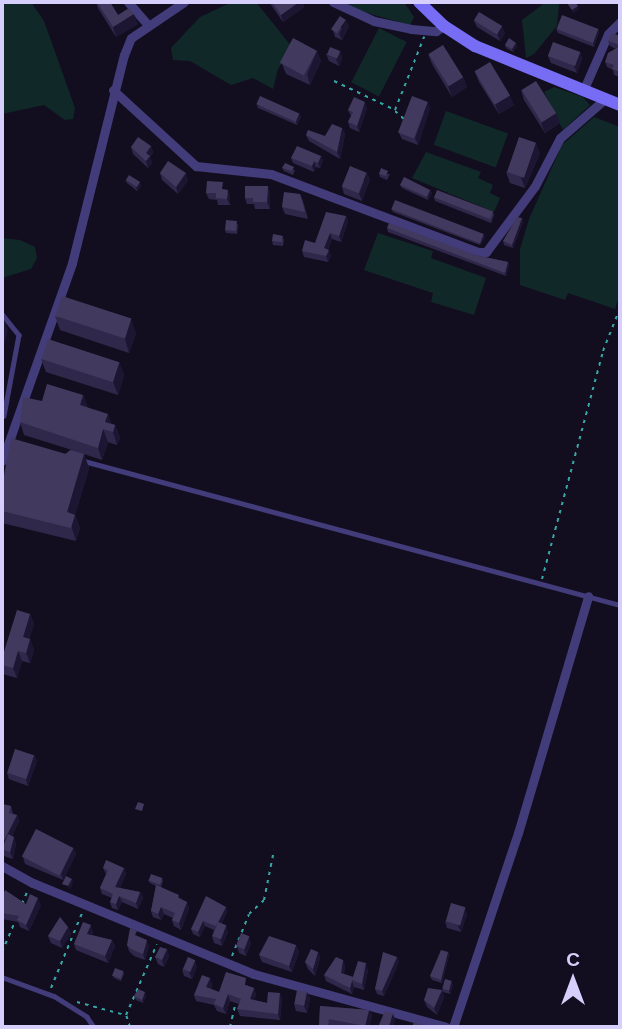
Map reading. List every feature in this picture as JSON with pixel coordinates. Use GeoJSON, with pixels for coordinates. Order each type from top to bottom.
{"type":"FeatureCollection","features":[{"type":"Feature","properties":{"kind":"street"},"geometry":{"type":"LineString","coordinates":[[128,2],[148,25]]}},
{"type":"Feature","properties":{"kind":"street"},"geometry":{"type":"LineString","coordinates":[[2,458],[12,438],[72,263],[113,90],[131,38],[184,2]]}},
{"type":"Feature","properties":{"kind":"street"},"geometry":{"type":"LineString","coordinates":[[332,2],[353,15],[427,30],[444,26]]}},
{"type":"Feature","properties":{"kind":"street"},"geometry":{"type":"LineString","coordinates":[[419,2],[444,26],[475,46],[620,105]]}},
{"type":"Feature","properties":{"kind":"street"},"geometry":{"type":"LineString","coordinates":[[583,91],[608,34],[620,22]]}},
{"type":"Feature","properties":{"kind":"street"},"geometry":{"type":"LineString","coordinates":[[113,90],[196,166],[271,174],[479,252],[486,252],[535,186],[560,138],[605,99]]}},
{"type":"Feature","properties":{"kind":"street"},"geometry":{"type":"LineString","coordinates":[[453,1027],[518,833],[588,596]]}},
{"type":"Feature","properties":{"kind":"street"},"geometry":{"type":"LineString","coordinates":[[2,866],[32,883],[229,964],[446,1027]]}},
{"type":"Feature","properties":{"kind":"lane"},"geometry":{"type":"LineString","coordinates":[[2,314],[19,335],[3,416],[18,421]]}},
{"type":"Feature","properties":{"kind":"lane"},"geometry":{"type":"LineString","coordinates":[[12,438],[25,442]]}},
{"type":"Feature","properties":{"kind":"lane"},"geometry":{"type":"LineString","coordinates":[[76,459],[620,605]]}},
{"type":"Feature","properties":{"kind":"lane"},"geometry":{"type":"LineString","coordinates":[[2,977],[51,995],[87,1017],[94,1027]]}},
{"type":"Feature","properties":{"kind":"path"},"geometry":{"type":"LineString","coordinates":[[395,110],[427,30]]}},
{"type":"Feature","properties":{"kind":"path"},"geometry":{"type":"LineString","coordinates":[[334,81],[395,110],[405,119]]}},
{"type":"Feature","properties":{"kind":"path"},"geometry":{"type":"LineString","coordinates":[[541,583],[545,553],[603,351],[620,308]]}},
{"type":"Feature","properties":{"kind":"path"},"geometry":{"type":"LineString","coordinates":[[229,964],[249,914],[264,900],[274,850]]}},
{"type":"Feature","properties":{"kind":"path"},"geometry":{"type":"LineString","coordinates":[[21,907],[32,883]]}},
{"type":"Feature","properties":{"kind":"path"},"geometry":{"type":"LineString","coordinates":[[85,905],[51,995],[126,1015]]}},
{"type":"Feature","properties":{"kind":"path"},"geometry":{"type":"LineString","coordinates":[[2,952],[16,919]]}},
{"type":"Feature","properties":{"kind":"path"},"geometry":{"type":"LineString","coordinates":[[130,1027],[126,1015],[160,936]]}},
{"type":"Feature","properties":{"kind":"path"},"geometry":{"type":"LineString","coordinates":[[230,1027],[237,993]]}},
{"type":"Feature","properties":{"kind":"green space"},"geometry":{"type":"Polygon","coordinates":[[[2,2],[31,2],[44,21],[75,108],[73,119],[65,120],[44,105],[2,114],[2,2]]]}},
{"type":"Feature","properties":{"kind":"green space"},"geometry":{"type":"Polygon","coordinates":[[[232,2],[256,2],[292,47],[278,69],[273,89],[253,78],[231,85],[190,61],[173,60],[171,48],[200,17],[232,2]]]}},
{"type":"Feature","properties":{"kind":"green space"},"geometry":{"type":"Polygon","coordinates":[[[343,2],[404,2],[414,17],[410,25],[349,8],[343,2]]]}},
{"type":"Feature","properties":{"kind":"green space"},"geometry":{"type":"Polygon","coordinates":[[[546,2],[559,4],[557,26],[534,54],[526,58],[522,20],[546,2]]]}},
{"type":"Feature","properties":{"kind":"green space"},"geometry":{"type":"Polygon","coordinates":[[[379,28],[407,42],[379,96],[351,82],[379,28]]]}},
{"type":"Feature","properties":{"kind":"green space"},"geometry":{"type":"Polygon","coordinates":[[[554,87],[583,97],[590,105],[563,130],[544,92],[554,87]]]}},
{"type":"Feature","properties":{"kind":"green space"},"geometry":{"type":"Polygon","coordinates":[[[446,111],[508,134],[496,167],[434,145],[446,111]]]}},
{"type":"Feature","properties":{"kind":"green space"},"geometry":{"type":"Polygon","coordinates":[[[594,117],[620,127],[620,294],[615,309],[568,293],[565,300],[520,285],[520,249],[529,219],[562,145],[594,117]]]}},
{"type":"Feature","properties":{"kind":"green space"},"geometry":{"type":"Polygon","coordinates":[[[426,152],[481,172],[478,178],[493,185],[490,193],[500,198],[494,212],[412,178],[426,152]]]}},
{"type":"Feature","properties":{"kind":"green space"},"geometry":{"type":"Polygon","coordinates":[[[378,233],[433,251],[431,258],[486,278],[474,315],[431,302],[433,293],[364,270],[378,233]]]}},
{"type":"Feature","properties":{"kind":"green space"},"geometry":{"type":"Polygon","coordinates":[[[2,238],[20,240],[35,247],[37,258],[31,269],[2,278],[2,238]]]}},
{"type":"Feature","properties":{"kind":"building"},"geometry":{"type":"Polygon","coordinates":[[[97,2],[110,2],[118,15],[129,8],[134,14],[113,27],[97,2]]]}},
{"type":"Feature","properties":{"kind":"building"},"geometry":{"type":"Polygon","coordinates":[[[272,2],[299,2],[281,15],[272,2]]]}},
{"type":"Feature","properties":{"kind":"building"},"geometry":{"type":"Polygon","coordinates":[[[575,2],[578,6],[572,10],[567,3],[575,2]]]}},
{"type":"Feature","properties":{"kind":"building"},"geometry":{"type":"Polygon","coordinates":[[[479,12],[502,26],[497,34],[474,21],[479,12]]]}},
{"type":"Feature","properties":{"kind":"building"},"geometry":{"type":"Polygon","coordinates":[[[562,15],[598,29],[593,43],[557,29],[562,15]]]}},
{"type":"Feature","properties":{"kind":"building"},"geometry":{"type":"Polygon","coordinates":[[[340,16],[346,20],[337,33],[331,29],[340,16]]]}},
{"type":"Feature","properties":{"kind":"building"},"geometry":{"type":"Polygon","coordinates":[[[612,33],[620,36],[620,45],[608,41],[612,33]]]}},
{"type":"Feature","properties":{"kind":"building"},"geometry":{"type":"Polygon","coordinates":[[[293,38],[317,51],[304,75],[280,63],[293,38]]]}},
{"type":"Feature","properties":{"kind":"building"},"geometry":{"type":"Polygon","coordinates":[[[509,38],[516,43],[512,49],[505,45],[509,38]]]}},
{"type":"Feature","properties":{"kind":"building"},"geometry":{"type":"Polygon","coordinates":[[[553,42],[580,52],[575,66],[548,56],[553,42]]]}},
{"type":"Feature","properties":{"kind":"building"},"geometry":{"type":"Polygon","coordinates":[[[443,45],[463,77],[449,86],[429,54],[443,45]]]}},
{"type":"Feature","properties":{"kind":"building"},"geometry":{"type":"Polygon","coordinates":[[[620,46],[620,72],[612,69],[614,65],[605,62],[608,53],[620,46]]]}},
{"type":"Feature","properties":{"kind":"building"},"geometry":{"type":"Polygon","coordinates":[[[330,47],[340,51],[337,59],[327,54],[330,47]]]}},
{"type":"Feature","properties":{"kind":"building"},"geometry":{"type":"Polygon","coordinates":[[[490,62],[510,95],[495,105],[475,71],[490,62]]]}},
{"type":"Feature","properties":{"kind":"building"},"geometry":{"type":"Polygon","coordinates":[[[536,81],[556,113],[542,122],[522,90],[536,81]]]}},
{"type":"Feature","properties":{"kind":"building"},"geometry":{"type":"Polygon","coordinates":[[[260,96],[299,113],[296,122],[256,104],[260,96]]]}},
{"type":"Feature","properties":{"kind":"building"},"geometry":{"type":"Polygon","coordinates":[[[412,96],[428,102],[414,139],[398,132],[412,96]]]}},
{"type":"Feature","properties":{"kind":"building"},"geometry":{"type":"Polygon","coordinates":[[[354,97],[365,102],[357,126],[348,122],[353,112],[348,110],[354,97]]]}},
{"type":"Feature","properties":{"kind":"building"},"geometry":{"type":"Polygon","coordinates":[[[332,124],[342,128],[337,152],[306,135],[308,130],[325,136],[332,124]]]}},
{"type":"Feature","properties":{"kind":"building"},"geometry":{"type":"Polygon","coordinates":[[[138,137],[151,146],[146,153],[150,156],[146,161],[131,147],[138,137]]]}},
{"type":"Feature","properties":{"kind":"building"},"geometry":{"type":"Polygon","coordinates":[[[519,137],[536,143],[524,178],[507,172],[519,137]]]}},
{"type":"Feature","properties":{"kind":"building"},"geometry":{"type":"Polygon","coordinates":[[[297,146],[321,156],[318,163],[314,161],[312,166],[291,158],[297,146]]]}},
{"type":"Feature","properties":{"kind":"building"},"geometry":{"type":"Polygon","coordinates":[[[168,161],[186,173],[176,187],[160,173],[168,161]]]}},
{"type":"Feature","properties":{"kind":"building"},"geometry":{"type":"Polygon","coordinates":[[[285,163],[294,167],[292,171],[282,168],[285,163]]]}},
{"type":"Feature","properties":{"kind":"building"},"geometry":{"type":"Polygon","coordinates":[[[350,166],[367,173],[358,193],[342,186],[350,166]]]}},
{"type":"Feature","properties":{"kind":"building"},"geometry":{"type":"Polygon","coordinates":[[[381,168],[388,171],[386,176],[379,174],[381,168]]]}},
{"type":"Feature","properties":{"kind":"building"},"geometry":{"type":"Polygon","coordinates":[[[129,175],[140,182],[137,187],[126,180],[129,175]]]}},
{"type":"Feature","properties":{"kind":"building"},"geometry":{"type":"Polygon","coordinates":[[[404,177],[430,190],[427,197],[400,185],[404,177]]]}},
{"type":"Feature","properties":{"kind":"building"},"geometry":{"type":"Polygon","coordinates":[[[207,181],[223,182],[222,189],[228,190],[227,199],[216,198],[216,193],[206,193],[207,181]]]}},
{"type":"Feature","properties":{"kind":"building"},"geometry":{"type":"Polygon","coordinates":[[[245,186],[268,186],[267,202],[253,202],[253,198],[245,198],[245,186]]]}},
{"type":"Feature","properties":{"kind":"building"},"geometry":{"type":"Polygon","coordinates":[[[437,190],[493,212],[490,219],[434,197],[437,190]]]}},
{"type":"Feature","properties":{"kind":"building"},"geometry":{"type":"Polygon","coordinates":[[[284,192],[300,194],[305,212],[282,207],[284,192]]]}},
{"type":"Feature","properties":{"kind":"building"},"geometry":{"type":"Polygon","coordinates":[[[395,200],[484,234],[480,243],[391,209],[395,200]]]}},
{"type":"Feature","properties":{"kind":"building"},"geometry":{"type":"Polygon","coordinates":[[[326,212],[346,216],[339,236],[330,233],[324,248],[329,250],[326,256],[302,251],[305,240],[315,243],[326,212]]]}},
{"type":"Feature","properties":{"kind":"building"},"geometry":{"type":"Polygon","coordinates":[[[517,217],[522,218],[512,245],[503,241],[517,217]]]}},
{"type":"Feature","properties":{"kind":"building"},"geometry":{"type":"Polygon","coordinates":[[[226,220],[237,221],[236,231],[225,230],[226,220]]]}},
{"type":"Feature","properties":{"kind":"building"},"geometry":{"type":"Polygon","coordinates":[[[389,223],[475,255],[508,262],[505,273],[387,228],[389,223]]]}},
{"type":"Feature","properties":{"kind":"building"},"geometry":{"type":"Polygon","coordinates":[[[273,234],[283,236],[282,242],[272,241],[273,234]]]}},
{"type":"Feature","properties":{"kind":"building"},"geometry":{"type":"Polygon","coordinates":[[[62,296],[131,319],[125,339],[56,316],[62,296]]]}},
{"type":"Feature","properties":{"kind":"building"},"geometry":{"type":"Polygon","coordinates":[[[48,339],[119,362],[113,382],[42,359],[48,339]]]}},
{"type":"Feature","properties":{"kind":"building"},"geometry":{"type":"Polygon","coordinates":[[[47,384],[83,395],[80,405],[108,414],[105,422],[115,425],[113,432],[103,429],[98,448],[20,422],[23,397],[42,401],[47,384]]]}},
{"type":"Feature","properties":{"kind":"building"},"geometry":{"type":"Polygon","coordinates":[[[11,438],[66,454],[70,450],[84,454],[67,512],[75,515],[71,528],[2,511],[2,486],[11,438]]]}},
{"type":"Feature","properties":{"kind":"building"},"geometry":{"type":"Polygon","coordinates":[[[17,610],[30,614],[23,637],[30,639],[26,653],[18,651],[13,668],[2,665],[2,658],[17,610]]]}},
{"type":"Feature","properties":{"kind":"building"},"geometry":{"type":"Polygon","coordinates":[[[15,749],[34,755],[26,779],[7,773],[15,749]]]}},
{"type":"Feature","properties":{"kind":"building"},"geometry":{"type":"Polygon","coordinates":[[[138,802],[144,804],[142,811],[135,809],[138,802]]]}},
{"type":"Feature","properties":{"kind":"building"},"geometry":{"type":"Polygon","coordinates":[[[2,804],[11,806],[9,813],[17,815],[2,845],[3,826],[2,804]]]}},
{"type":"Feature","properties":{"kind":"building"},"geometry":{"type":"Polygon","coordinates":[[[36,829],[73,848],[59,876],[22,857],[36,829]]]}},
{"type":"Feature","properties":{"kind":"building"},"geometry":{"type":"Polygon","coordinates":[[[8,834],[14,837],[10,852],[2,849],[8,834]]]}},
{"type":"Feature","properties":{"kind":"building"},"geometry":{"type":"Polygon","coordinates":[[[106,860],[124,868],[115,887],[140,892],[136,903],[119,896],[116,904],[110,902],[113,894],[100,888],[108,870],[103,868],[106,860]]]}},
{"type":"Feature","properties":{"kind":"building"},"geometry":{"type":"Polygon","coordinates":[[[151,874],[162,878],[160,885],[149,881],[151,874]]]}},
{"type":"Feature","properties":{"kind":"building"},"geometry":{"type":"Polygon","coordinates":[[[66,876],[72,879],[68,886],[62,884],[66,876]]]}},
{"type":"Feature","properties":{"kind":"building"},"geometry":{"type":"Polygon","coordinates":[[[156,885],[179,895],[178,898],[187,902],[179,923],[172,920],[175,913],[161,907],[158,914],[151,911],[156,885]]]}},
{"type":"Feature","properties":{"kind":"building"},"geometry":{"type":"Polygon","coordinates":[[[5,890],[26,904],[30,894],[38,898],[26,925],[17,920],[19,916],[2,913],[5,890]]]}},
{"type":"Feature","properties":{"kind":"building"},"geometry":{"type":"Polygon","coordinates":[[[206,896],[226,907],[216,926],[203,921],[198,932],[191,929],[206,896]]]}},
{"type":"Feature","properties":{"kind":"building"},"geometry":{"type":"Polygon","coordinates":[[[451,903],[465,907],[460,925],[446,921],[451,903]]]}},
{"type":"Feature","properties":{"kind":"building"},"geometry":{"type":"Polygon","coordinates":[[[60,917],[68,927],[60,941],[48,936],[60,917]]]}},
{"type":"Feature","properties":{"kind":"building"},"geometry":{"type":"Polygon","coordinates":[[[83,922],[91,925],[87,934],[112,940],[105,956],[74,944],[83,922]]]}},
{"type":"Feature","properties":{"kind":"building"},"geometry":{"type":"Polygon","coordinates":[[[218,922],[226,925],[221,939],[213,936],[218,922]]]}},
{"type":"Feature","properties":{"kind":"building"},"geometry":{"type":"Polygon","coordinates":[[[130,928],[137,931],[135,935],[147,940],[143,954],[127,945],[130,928]]]}},
{"type":"Feature","properties":{"kind":"building"},"geometry":{"type":"Polygon","coordinates":[[[241,933],[249,936],[244,949],[236,946],[241,933]]]}},
{"type":"Feature","properties":{"kind":"building"},"geometry":{"type":"Polygon","coordinates":[[[269,936],[296,945],[289,966],[259,955],[269,936]]]}},
{"type":"Feature","properties":{"kind":"building"},"geometry":{"type":"Polygon","coordinates":[[[160,947],[167,949],[162,960],[155,957],[160,947]]]}},
{"type":"Feature","properties":{"kind":"building"},"geometry":{"type":"Polygon","coordinates":[[[311,949],[318,952],[313,969],[305,962],[311,949]]]}},
{"type":"Feature","properties":{"kind":"building"},"geometry":{"type":"Polygon","coordinates":[[[441,950],[448,952],[441,980],[430,976],[441,950]]]}},
{"type":"Feature","properties":{"kind":"building"},"geometry":{"type":"Polygon","coordinates":[[[383,952],[397,957],[382,991],[375,989],[383,952]]]}},
{"type":"Feature","properties":{"kind":"building"},"geometry":{"type":"Polygon","coordinates":[[[188,957],[195,960],[190,972],[183,969],[188,957]]]}},
{"type":"Feature","properties":{"kind":"building"},"geometry":{"type":"Polygon","coordinates":[[[336,957],[343,960],[341,973],[353,977],[350,988],[324,975],[336,957]]]}},
{"type":"Feature","properties":{"kind":"building"},"geometry":{"type":"Polygon","coordinates":[[[358,961],[366,963],[362,984],[352,980],[358,961]]]}},
{"type":"Feature","properties":{"kind":"building"},"geometry":{"type":"Polygon","coordinates":[[[115,968],[123,971],[121,979],[112,975],[115,968]]]}},
{"type":"Feature","properties":{"kind":"building"},"geometry":{"type":"Polygon","coordinates":[[[226,972],[246,978],[245,985],[254,988],[250,999],[267,1003],[268,992],[280,993],[278,1014],[237,1009],[241,999],[228,994],[223,1008],[214,1004],[216,999],[194,995],[202,975],[210,978],[206,987],[219,992],[226,972]]]}},
{"type":"Feature","properties":{"kind":"building"},"geometry":{"type":"Polygon","coordinates":[[[445,979],[452,981],[449,991],[442,989],[445,979]]]}},
{"type":"Feature","properties":{"kind":"building"},"geometry":{"type":"Polygon","coordinates":[[[428,988],[442,990],[434,1008],[424,1000],[428,988]]]}},
{"type":"Feature","properties":{"kind":"building"},"geometry":{"type":"Polygon","coordinates":[[[138,989],[145,992],[142,1000],[134,996],[138,989]]]}},
{"type":"Feature","properties":{"kind":"building"},"geometry":{"type":"Polygon","coordinates":[[[297,990],[307,992],[304,1006],[294,1004],[297,990]]]}},
{"type":"Feature","properties":{"kind":"building"},"geometry":{"type":"Polygon","coordinates":[[[320,1006],[369,1010],[365,1026],[329,1019],[328,1027],[319,1027],[320,1006]]]}},
{"type":"Feature","properties":{"kind":"building"},"geometry":{"type":"Polygon","coordinates":[[[385,1011],[393,1013],[389,1027],[378,1027],[385,1011]]]}},
{"type":"Feature","properties":{"kind":"building"},"geometry":{"type":"Polygon","coordinates":[[[414,1022],[428,1027],[412,1027],[414,1022]]]}}]}
